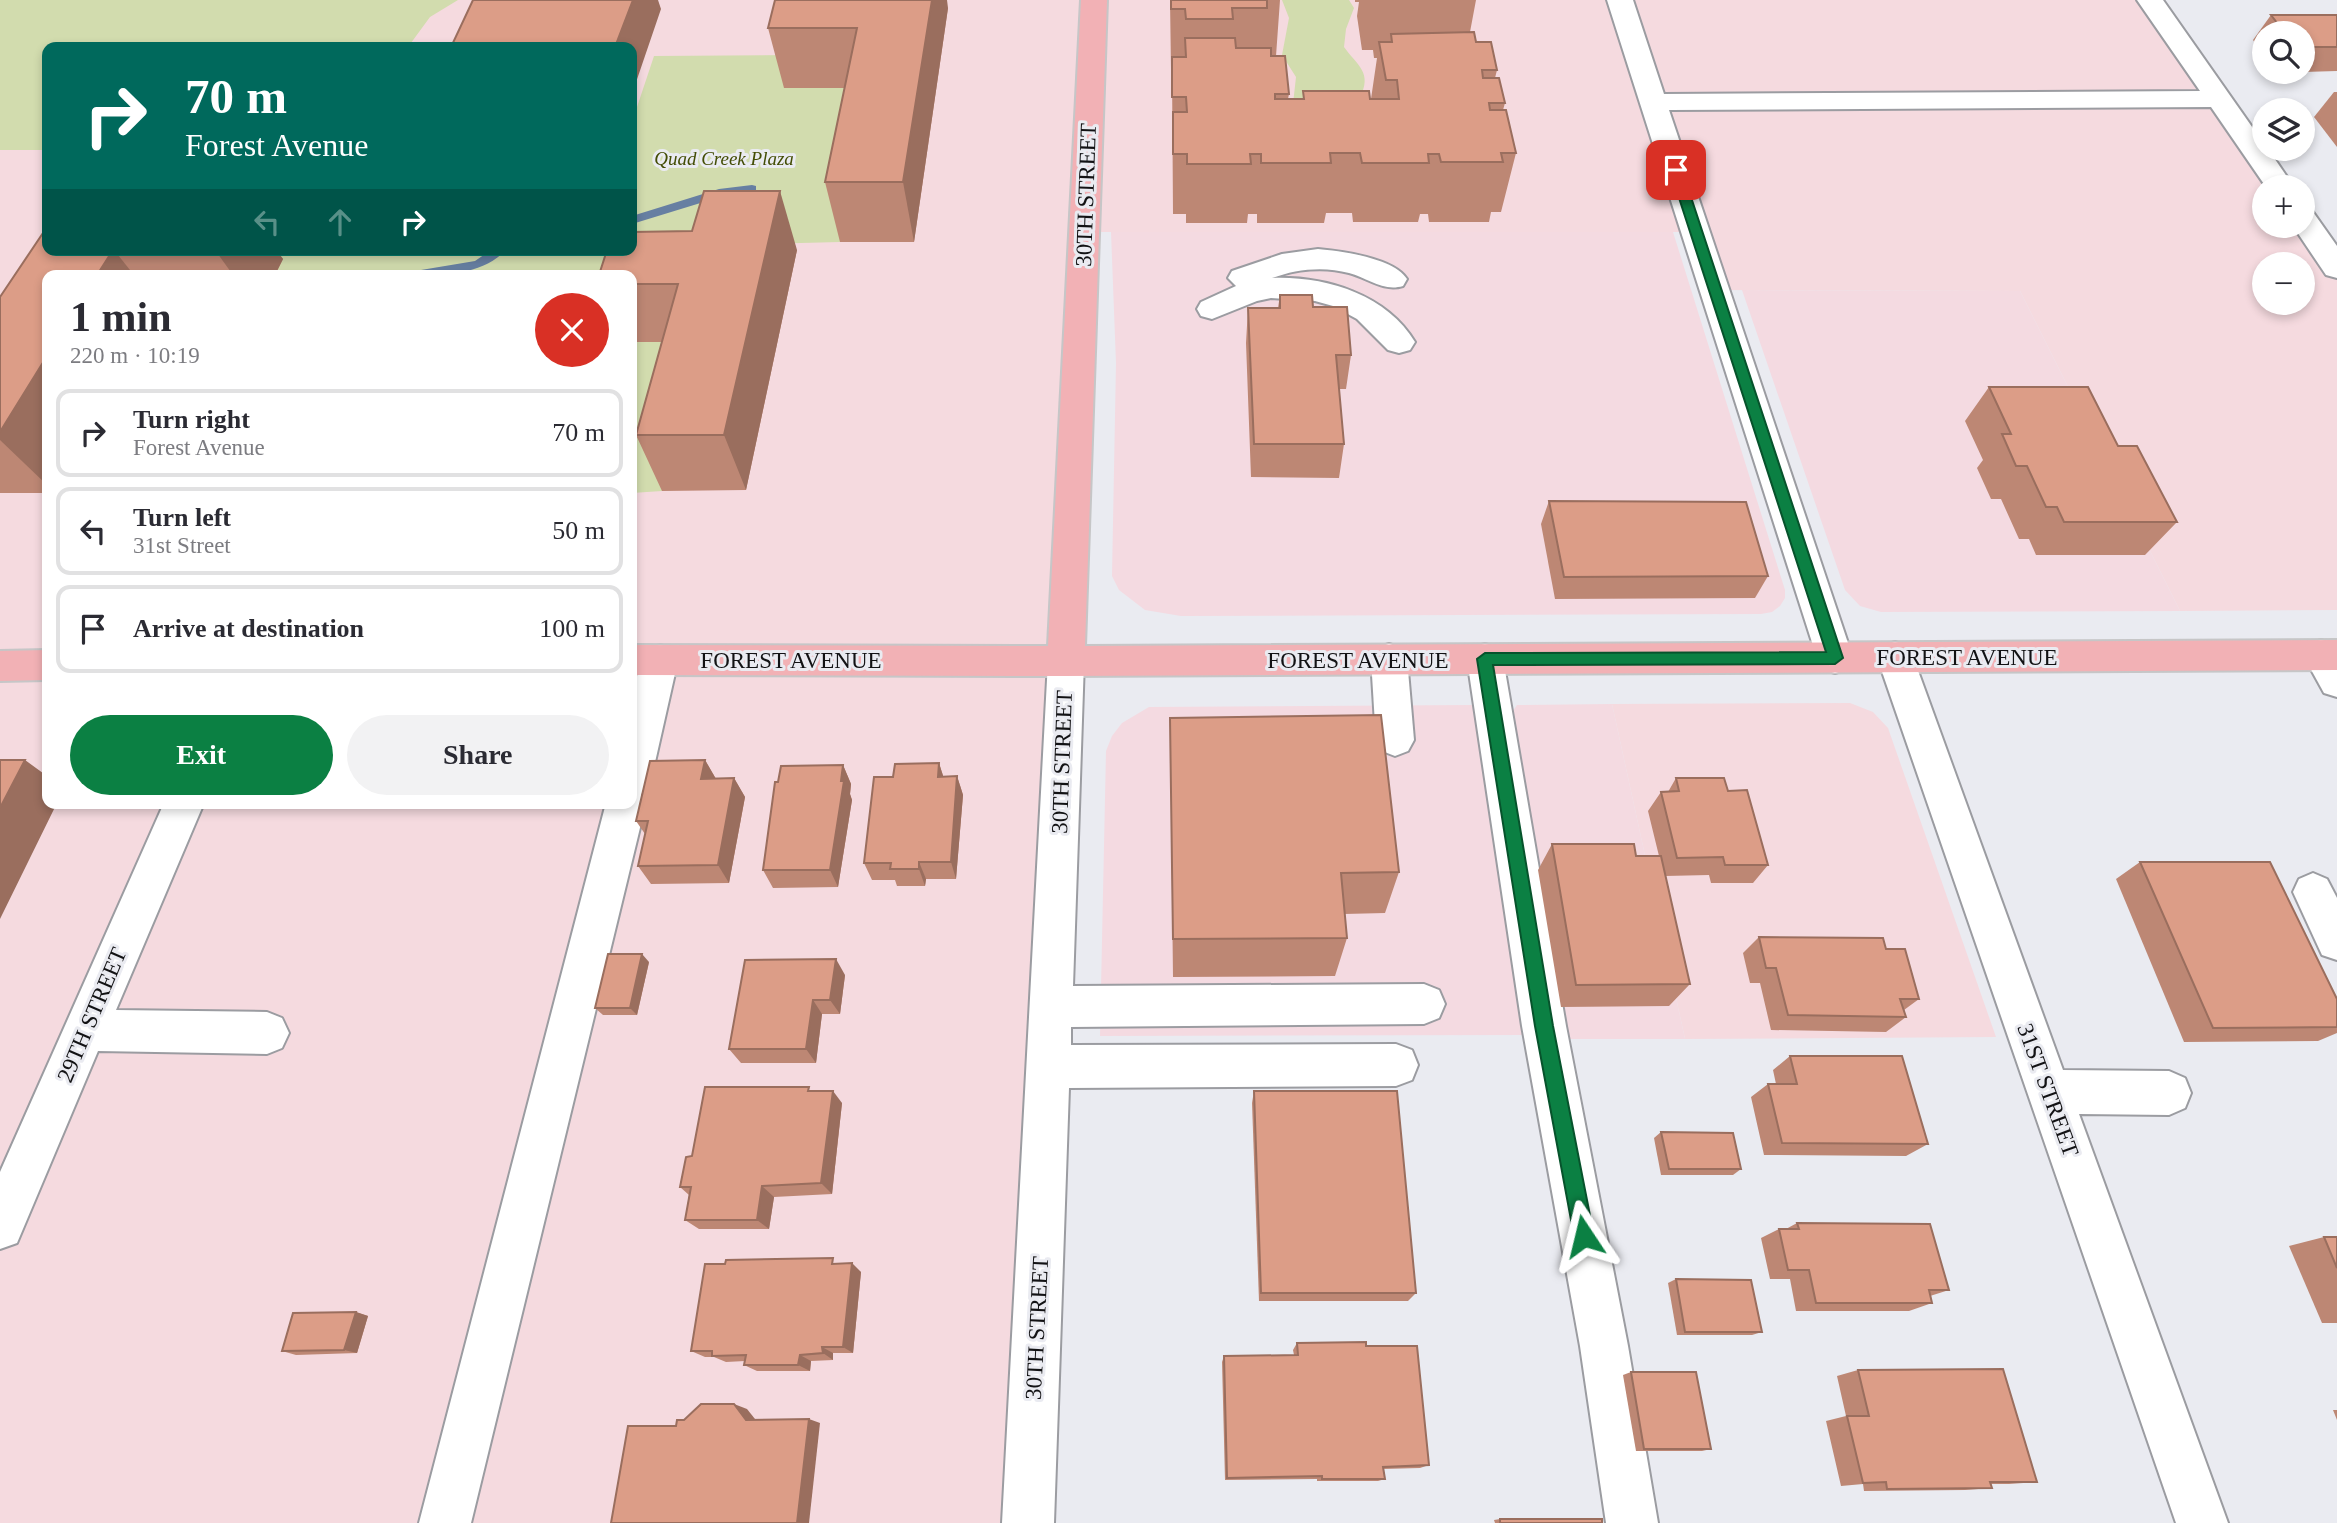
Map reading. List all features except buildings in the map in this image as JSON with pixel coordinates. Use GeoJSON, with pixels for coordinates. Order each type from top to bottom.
{"type":"FeatureCollection","features":[{"type":"Feature","properties":{"kind":"main road","name":"30TH STREET"},"geometry":{"type":"LineString","coordinates":[[1066,661],[1094,0]]}},
{"type":"Feature","properties":{"kind":"main road","name":"FOREST AVENUE"},"geometry":{"type":"LineString","coordinates":[[646,660],[1895,657],[2332,664]]}},
{"type":"Feature","properties":{"kind":"main road"},"geometry":{"type":"LineString","coordinates":[[0,666],[42,666]]}},
{"type":"Feature","properties":{"kind":"street"},"geometry":{"type":"LineString","coordinates":[[1620,0],[1835,658]]}},
{"type":"Feature","properties":{"kind":"street"},"geometry":{"type":"LineString","coordinates":[[2150,0],[2272,175]]}},
{"type":"Feature","properties":{"kind":"street"},"geometry":{"type":"LineString","coordinates":[[1654,102],[2219,99]]}},
{"type":"Feature","properties":{"kind":"street"},"geometry":{"type":"LineString","coordinates":[[2315,236],[2337,268]]}},
{"type":"Feature","properties":{"kind":"street"},"geometry":{"type":"LineString","coordinates":[[1391,279],[1362,264],[1316,258],[1276,264],[1234,282],[1212,309],[1257,290],[1286,288],[1319,293],[1347,300],[1369,312],[1399,342]]}},
{"type":"Feature","properties":{"kind":"street","name":"31ST STREET"},"geometry":{"type":"LineString","coordinates":[[1895,657],[2202,1523]]}},
{"type":"Feature","properties":{"kind":"street"},"geometry":{"type":"LineString","coordinates":[[1390,659],[1395,740]]}},
{"type":"Feature","properties":{"kind":"street"},"geometry":{"type":"LineString","coordinates":[[1485,659],[1544,1026],[1604,1346],[1632,1523]]}},
{"type":"Feature","properties":{"kind":"street"},"geometry":{"type":"LineString","coordinates":[[637,737],[646,660]]}},
{"type":"Feature","properties":{"kind":"street","name":"30TH STREET"},"geometry":{"type":"LineString","coordinates":[[1028,1523],[1066,661]]}},
{"type":"Feature","properties":{"kind":"street","name":"29TH STREET"},"geometry":{"type":"LineString","coordinates":[[0,1226],[181,809]]}},
{"type":"Feature","properties":{"kind":"street"},"geometry":{"type":"LineString","coordinates":[[445,1523],[624,809]]}},
{"type":"Feature","properties":{"kind":"street"},"geometry":{"type":"LineString","coordinates":[[2313,892],[2337,941]]}},
{"type":"Feature","properties":{"kind":"street"},"geometry":{"type":"LineString","coordinates":[[1051,1007],[1424,1004]]}},
{"type":"Feature","properties":{"kind":"street"},"geometry":{"type":"LineString","coordinates":[[85,1030],[267,1033]]}},
{"type":"Feature","properties":{"kind":"street"},"geometry":{"type":"LineString","coordinates":[[1048,1067],[1396,1065]]}},
{"type":"Feature","properties":{"kind":"street"},"geometry":{"type":"LineString","coordinates":[[2049,1092],[2169,1093]]}},
{"type":"Feature","properties":{"kind":"shaded area"},"geometry":{"type":"Polygon","coordinates":[[[0,0],[2150,0],[2252,147],[2252,161],[2262,161],[2272,175],[2252,175],[2252,238],[2312,238],[2337,269],[2337,610],[2180,611],[2020,291],[1710,290],[1691,232],[1075,232],[1028,1523],[0,1523],[0,0]]]}},
{"type":"Feature","properties":{"kind":"shaded area"},"geometry":{"type":"Polygon","coordinates":[[[1111,232],[1673,232],[1785,590],[1785,598],[1772,612],[1761,614],[1181,616],[1145,610],[1119,590],[1112,576],[1116,363],[1111,232]]]}},
{"type":"Feature","properties":{"kind":"shaded area"},"geometry":{"type":"Polygon","coordinates":[[[1742,290],[2020,291],[2180,611],[1881,612],[1860,606],[1845,590],[1742,290]]]}},
{"type":"Feature","properties":{"kind":"shaded area"},"geometry":{"type":"Polygon","coordinates":[[[1850,703],[1873,712],[1888,728],[1996,1037],[1685,1039],[1612,704],[1850,703]]]}},
{"type":"Feature","properties":{"kind":"shaded area"},"geometry":{"type":"Polygon","coordinates":[[[1612,704],[1685,1039],[1564,1039],[1511,714],[1517,705],[1612,704]]]}},
{"type":"Feature","properties":{"kind":"shaded area"},"geometry":{"type":"Polygon","coordinates":[[[1473,705],[1478,710],[1531,1035],[1100,1036],[1106,751],[1112,736],[1122,723],[1149,707],[1473,705]]]}},
{"type":"Feature","properties":{"kind":"green space"},"geometry":{"type":"Polygon","coordinates":[[[0,0],[458,0],[430,17],[412,42],[42,42],[42,150],[0,150],[0,0]]]}},
{"type":"Feature","properties":{"kind":"green space"},"geometry":{"type":"Polygon","coordinates":[[[1282,0],[1349,0],[1354,8],[1346,29],[1344,47],[1363,73],[1365,79],[1362,93],[1293,104],[1296,77],[1282,55],[1289,18],[1282,0]]]}},
{"type":"Feature","properties":{"kind":"green space","name":"Quad Creek Plaza"},"geometry":{"type":"Polygon","coordinates":[[[791,55],[869,88],[840,242],[760,244],[637,274],[637,270],[277,270],[282,259],[253,256],[637,256],[637,107],[654,56],[791,55]]]}},
{"type":"Feature","properties":{"kind":"green space"},"geometry":{"type":"Polygon","coordinates":[[[637,342],[701,342],[662,491],[637,493],[637,342]]]}},
{"type":"Feature","properties":{"kind":"waterway"},"geometry":{"type":"LineString","coordinates":[[637,218],[719,193],[752,189]]}},
{"type":"Feature","properties":{"kind":"waterway"},"geometry":{"type":"LineString","coordinates":[[446,270],[478,265],[491,256]]}},
{"type":"Feature","properties":{"kind":"route"},"geometry":{"type":"LineString","coordinates":[[1584,1236],[1544,1026],[1485,659],[1835,658],[1676,170]]}}]}
